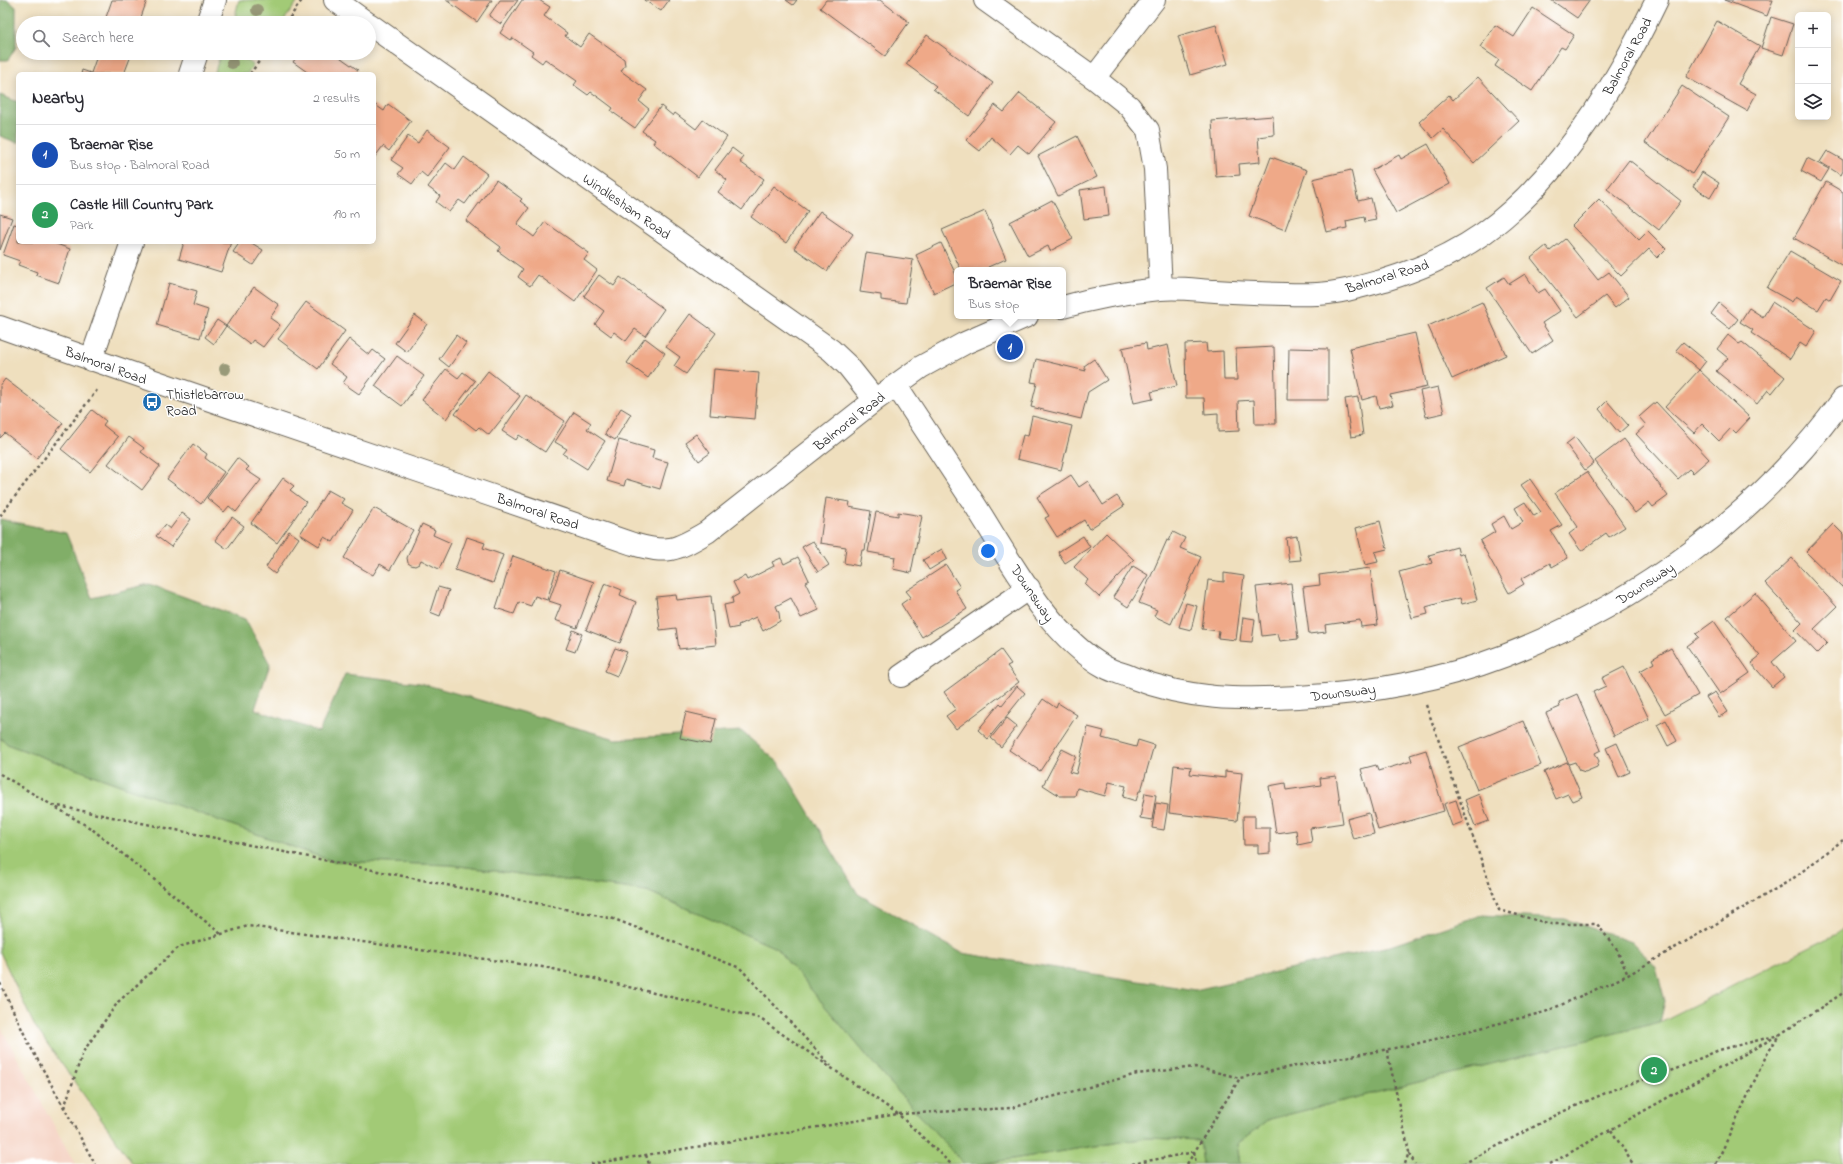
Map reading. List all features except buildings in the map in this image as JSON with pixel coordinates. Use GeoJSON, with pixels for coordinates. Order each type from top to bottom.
{"type":"FeatureCollection","features":[{"type":"Feature","properties":{"kind":"street"},"geometry":{"type":"LineString","coordinates":[[209,16],[215,0]]}},
{"type":"Feature","properties":{"kind":"street","name":"Windlesham Road"},"geometry":{"type":"LineString","coordinates":[[335,0],[357,16]]}},
{"type":"Feature","properties":{"kind":"street"},"geometry":{"type":"LineString","coordinates":[[985,0],[1094,78],[1129,106],[1148,130],[1155,169],[1161,289]]}},
{"type":"Feature","properties":{"kind":"street"},"geometry":{"type":"LineString","coordinates":[[1094,78],[1154,0]]}},
{"type":"Feature","properties":{"kind":"street","name":"Balmoral Road"},"geometry":{"type":"LineString","coordinates":[[1066,305],[1106,297],[1161,289],[1291,294],[1326,293],[1347,290],[1408,273],[1457,250],[1484,232],[1514,207],[1572,144],[1626,63],[1657,0]]}},
{"type":"Feature","properties":{"kind":"street","name":"Windlesham Road"},"geometry":{"type":"LineString","coordinates":[[376,30],[831,350],[848,366],[875,400]]}},
{"type":"Feature","properties":{"kind":"street"},"geometry":{"type":"LineString","coordinates":[[191,72],[195,60]]}},
{"type":"Feature","properties":{"kind":"street"},"geometry":{"type":"LineString","coordinates":[[91,360],[131,244]]}},
{"type":"Feature","properties":{"kind":"street","name":"Balmoral Road"},"geometry":{"type":"LineString","coordinates":[[0,327],[91,360],[655,550],[665,550],[691,542],[707,532],[875,400],[921,367],[964,343],[1020,319]]}},
{"type":"Feature","properties":{"kind":"street","name":"Downsway"},"geometry":{"type":"LineString","coordinates":[[896,385],[1055,626],[1075,646],[1106,668],[1155,686],[1206,697],[1249,700],[1336,694],[1416,681],[1465,669],[1503,656],[1601,611],[1676,563],[1750,503],[1784,470],[1843,398]]}},
{"type":"Feature","properties":{"kind":"street"},"geometry":{"type":"LineString","coordinates":[[901,676],[1029,588]]}},
{"type":"Feature","properties":{"kind":"path"},"geometry":{"type":"LineString","coordinates":[[291,16],[302,0]]}},
{"type":"Feature","properties":{"kind":"path"},"geometry":{"type":"LineString","coordinates":[[251,72],[260,60]]}},
{"type":"Feature","properties":{"kind":"path"},"geometry":{"type":"LineString","coordinates":[[0,516],[115,367]]}},
{"type":"Feature","properties":{"kind":"path"},"geometry":{"type":"LineString","coordinates":[[1416,681],[1499,910],[1551,924],[1597,924],[1617,950],[1628,975]]}},
{"type":"Feature","properties":{"kind":"path"},"geometry":{"type":"LineString","coordinates":[[0,774],[92,829],[221,934]]}},
{"type":"Feature","properties":{"kind":"path"},"geometry":{"type":"LineString","coordinates":[[53,805],[614,919],[740,968],[835,1070]]}},
{"type":"Feature","properties":{"kind":"path"},"geometry":{"type":"LineString","coordinates":[[591,1164],[898,1114],[1011,1108],[1136,1074],[1195,1067],[1240,1078],[1387,1050],[1545,1012],[1628,975],[1791,880],[1843,840]]}},
{"type":"Feature","properties":{"kind":"path"},"geometry":{"type":"LineString","coordinates":[[64,1108],[83,1052],[118,1002],[179,947],[248,926],[549,968],[760,1018],[898,1114],[951,1164]]}},
{"type":"Feature","properties":{"kind":"path"},"geometry":{"type":"LineString","coordinates":[[0,983],[29,1044],[95,1164]]}},
{"type":"Feature","properties":{"kind":"path"},"geometry":{"type":"LineString","coordinates":[[1550,1164],[1779,1035],[1843,993]]}},
{"type":"Feature","properties":{"kind":"path"},"geometry":{"type":"LineString","coordinates":[[1463,1164],[1555,1116],[1617,1088],[1676,1069],[1719,1050],[1779,1035]]}},
{"type":"Feature","properties":{"kind":"path"},"geometry":{"type":"LineString","coordinates":[[1716,1164],[1766,1056],[1779,1035]]}},
{"type":"Feature","properties":{"kind":"path"},"geometry":{"type":"LineString","coordinates":[[1387,1050],[1409,1152],[1415,1164]]}},
{"type":"Feature","properties":{"kind":"path"},"geometry":{"type":"LineString","coordinates":[[1187,1164],[1240,1078]]}},
{"type":"Feature","properties":{"kind":"path"},"geometry":{"type":"LineString","coordinates":[[1611,1130],[1633,1164]]}},
{"type":"Feature","properties":{"kind":"path"},"geometry":{"type":"LineString","coordinates":[[1132,1164],[1194,1152]]}},
{"type":"Feature","properties":{"kind":"path"},"geometry":{"type":"LineString","coordinates":[[1194,1152],[1196,1164]]}},
{"type":"Feature","properties":{"kind":"path"},"geometry":{"type":"LineString","coordinates":[[1404,1164],[1409,1152]]}},
{"type":"Feature","properties":{"kind":"path"},"geometry":{"type":"LineString","coordinates":[[646,1155],[649,1164]]}},
{"type":"Feature","properties":{"kind":"shaded area"},"geometry":{"type":"Polygon","coordinates":[[[0,1026],[75,1164],[0,1164],[0,1026]]]}},
{"type":"Feature","properties":{"kind":"green space"},"geometry":{"type":"Polygon","coordinates":[[[0,0],[8,0],[16,7],[16,47],[8,60],[0,60],[0,0]]]}},
{"type":"Feature","properties":{"kind":"green space"},"geometry":{"type":"Polygon","coordinates":[[[239,0],[298,1],[287,16],[235,16],[239,0]]]}},
{"type":"Feature","properties":{"kind":"green space"},"geometry":{"type":"Polygon","coordinates":[[[219,60],[246,60],[253,65],[248,72],[215,72],[219,60]]]}},
{"type":"Feature","properties":{"kind":"green space"},"geometry":{"type":"Polygon","coordinates":[[[0,95],[16,101],[16,142],[0,136],[0,95]]]}},
{"type":"Feature","properties":{"kind":"green space"},"geometry":{"type":"Polygon","coordinates":[[[0,519],[66,533],[92,598],[149,584],[245,619],[270,664],[255,709],[319,732],[345,674],[420,683],[616,739],[741,731],[779,763],[858,894],[962,953],[1195,990],[1390,946],[1481,915],[1565,919],[1632,942],[1656,967],[1665,1001],[1660,1022],[1270,1119],[1237,1144],[1240,1164],[1203,1164],[1200,1140],[1147,1138],[980,1164],[964,1164],[884,1076],[776,948],[647,891],[452,865],[332,861],[9,745],[0,738],[0,519]]]}},
{"type":"Feature","properties":{"kind":"green space"},"geometry":{"type":"Polygon","coordinates":[[[0,738],[9,745],[332,861],[452,865],[647,891],[776,948],[884,1076],[964,1164],[133,1164],[34,1025],[0,952],[0,738]]]}},
{"type":"Feature","properties":{"kind":"green space"},"geometry":{"type":"Polygon","coordinates":[[[1843,928],[1843,1164],[1240,1164],[1237,1144],[1270,1119],[1660,1022],[1837,934],[1843,928]]]}},
{"type":"Feature","properties":{"kind":"green space"},"geometry":{"type":"Polygon","coordinates":[[[1147,1138],[1200,1140],[1203,1164],[980,1164],[1147,1138]]]}},
{"type":"Feature","properties":{"kind":"place","name":"Braemar Rise"},"geometry":{"type":"Point","coordinates":[1010,347]}},
{"type":"Feature","properties":{"kind":"place","name":"Thistlebarrow Road"},"geometry":{"type":"Point","coordinates":[152,402]}},
{"type":"Feature","properties":{"kind":"place","name":"Castle Hill Country Park"},"geometry":{"type":"Point","coordinates":[1654,1070]}}]}
